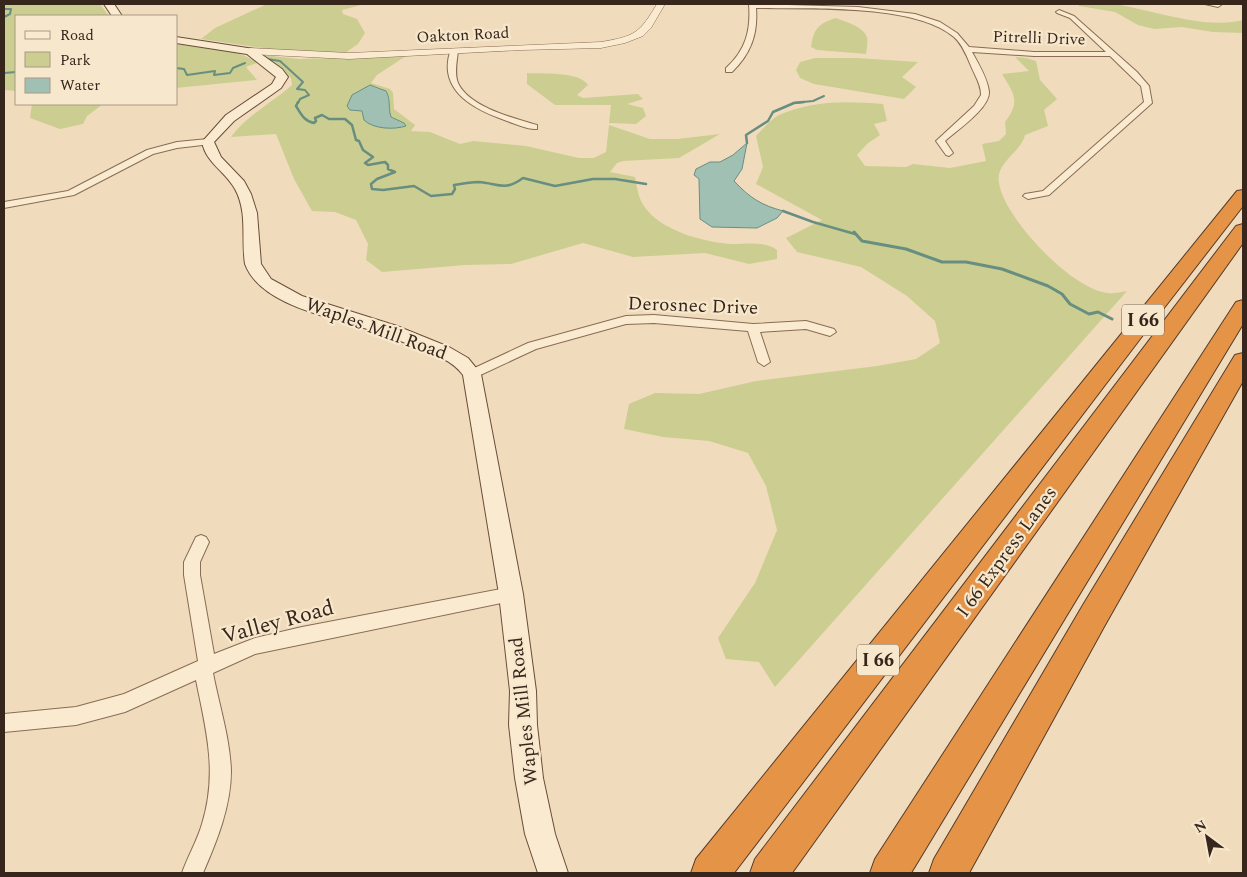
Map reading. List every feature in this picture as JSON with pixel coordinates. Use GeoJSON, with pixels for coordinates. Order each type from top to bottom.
{"type":"FeatureCollection","features":[{"type":"Feature","properties":{"kind":"highway","name":"I 66"},"geometry":{"type":"LineString","coordinates":[[710,873],[1143,319],[1243,195]]}},
{"type":"Feature","properties":{"kind":"highway","name":"I 66 Express Lanes"},"geometry":{"type":"LineString","coordinates":[[769,873],[1243,230]]}},
{"type":"Feature","properties":{"kind":"highway"},"geometry":{"type":"LineString","coordinates":[[889,873],[1243,307]]}},
{"type":"Feature","properties":{"kind":"highway"},"geometry":{"type":"LineString","coordinates":[[948,873],[1089,624],[1243,361]]}},
{"type":"Feature","properties":{"kind":"main road"},"geometry":{"type":"LineString","coordinates":[[109,4],[116,15]]}},
{"type":"Feature","properties":{"kind":"main road"},"geometry":{"type":"LineString","coordinates":[[178,40],[250,51],[278,71],[282,77],[282,80],[272,89],[225,123],[208,142]]}},
{"type":"Feature","properties":{"kind":"main road","name":"Waples Mill Road"},"geometry":{"type":"LineString","coordinates":[[208,142],[212,153],[240,186],[249,206],[252,221],[254,267],[268,286],[288,297],[442,350],[462,362],[472,374],[511,594],[523,690],[523,725],[529,778],[540,834],[553,873]]}},
{"type":"Feature","properties":{"kind":"street","name":"Oakton Road"},"geometry":{"type":"LineString","coordinates":[[250,51],[337,56],[521,47],[583,47],[612,43],[630,38],[644,31],[661,4]]}},
{"type":"Feature","properties":{"kind":"street"},"geometry":{"type":"LineString","coordinates":[[1208,4],[1218,6]]}},
{"type":"Feature","properties":{"kind":"street"},"geometry":{"type":"LineString","coordinates":[[729,70],[738,63],[753,33],[752,5],[876,10],[924,19],[955,34],[967,49],[984,86],[984,100],[940,141],[949,153]]}},
{"type":"Feature","properties":{"kind":"street"},"geometry":{"type":"LineString","coordinates":[[1028,196],[1046,193],[1148,103],[1145,86],[1072,17],[1059,12]]}},
{"type":"Feature","properties":{"kind":"street","name":"Pitrelli Drive"},"geometry":{"type":"LineString","coordinates":[[967,49],[1034,54],[1111,54]]}},
{"type":"Feature","properties":{"kind":"street"},"geometry":{"type":"LineString","coordinates":[[454,51],[454,80],[466,96],[476,104],[494,113],[534,127]]}},
{"type":"Feature","properties":{"kind":"street"},"geometry":{"type":"LineString","coordinates":[[4,205],[71,193],[150,152],[177,145],[208,142]]}},
{"type":"Feature","properties":{"kind":"street","name":"Derosnec Drive"},"geometry":{"type":"LineString","coordinates":[[472,374],[532,346],[626,320],[654,319],[753,328],[806,325],[830,332]]}},
{"type":"Feature","properties":{"kind":"street"},"geometry":{"type":"LineString","coordinates":[[753,328],[764,362]]}},
{"type":"Feature","properties":{"kind":"street"},"geometry":{"type":"LineString","coordinates":[[192,873],[204,849],[214,817],[221,770],[192,575],[192,562],[201,542]]}},
{"type":"Feature","properties":{"kind":"street","name":"Valley Road"},"geometry":{"type":"LineString","coordinates":[[4,723],[76,716],[103,710],[144,696],[235,654],[274,642],[511,594]]}},
{"type":"Feature","properties":{"kind":"green space"},"geometry":{"type":"Polygon","coordinates":[[[4,4],[100,4],[108,15],[15,15],[15,91],[4,90],[4,4]]]}},
{"type":"Feature","properties":{"kind":"green space"},"geometry":{"type":"Polygon","coordinates":[[[267,4],[365,4],[342,10],[343,14],[357,19],[365,33],[358,44],[345,53],[269,49],[201,39],[215,28],[267,4]]]}},
{"type":"Feature","properties":{"kind":"green space"},"geometry":{"type":"Polygon","coordinates":[[[1079,4],[1114,4],[1213,23],[1243,20],[1243,33],[1213,32],[1182,27],[1154,29],[1138,25],[1115,12],[1079,6],[1079,4]]]}},
{"type":"Feature","properties":{"kind":"green space"},"geometry":{"type":"Polygon","coordinates":[[[836,18],[853,25],[865,33],[867,37],[866,54],[817,50],[811,47],[815,31],[825,22],[836,18]]]}},
{"type":"Feature","properties":{"kind":"green space"},"geometry":{"type":"Polygon","coordinates":[[[178,44],[229,51],[249,58],[257,63],[246,67],[257,80],[178,88],[178,44]]]}},
{"type":"Feature","properties":{"kind":"green space"},"geometry":{"type":"Polygon","coordinates":[[[263,55],[299,59],[406,56],[377,75],[371,83],[390,89],[393,93],[394,109],[415,125],[411,131],[430,132],[460,144],[473,141],[526,146],[579,158],[594,158],[606,152],[609,125],[650,139],[677,139],[720,134],[679,158],[623,161],[617,163],[610,172],[635,177],[639,196],[644,206],[660,222],[671,228],[709,241],[767,245],[777,250],[777,259],[749,264],[705,253],[633,257],[583,243],[511,264],[465,265],[382,272],[366,260],[368,244],[356,220],[335,212],[312,211],[294,179],[276,134],[231,137],[244,122],[292,85],[291,78],[263,55]],[[374,86],[350,102],[350,110],[362,111],[368,123],[375,126],[404,127],[404,123],[391,117],[388,110],[388,94],[374,86]]]}},
{"type":"Feature","properties":{"kind":"green space"},"geometry":{"type":"Polygon","coordinates":[[[1015,57],[1036,61],[1040,80],[1057,99],[1044,110],[1048,126],[1025,135],[1019,147],[1004,163],[999,176],[999,183],[1004,198],[1013,215],[1042,250],[1076,279],[1093,289],[1108,293],[1127,291],[775,687],[759,662],[726,659],[718,638],[755,583],[777,530],[766,486],[748,453],[709,441],[663,437],[624,429],[629,404],[655,393],[699,394],[756,381],[877,366],[916,359],[940,343],[935,321],[907,296],[861,267],[797,252],[786,238],[822,220],[756,184],[763,167],[756,136],[776,117],[792,110],[817,104],[844,102],[883,104],[887,121],[874,124],[880,135],[867,144],[857,155],[865,166],[906,167],[913,164],[950,168],[986,161],[982,144],[999,141],[1006,134],[1005,122],[1010,115],[1014,103],[1012,92],[1002,74],[1029,71],[1015,57]]]}},
{"type":"Feature","properties":{"kind":"green space"},"geometry":{"type":"Polygon","coordinates":[[[815,58],[857,58],[918,62],[902,77],[916,87],[904,99],[814,84],[800,78],[796,70],[800,62],[815,58]]]}},
{"type":"Feature","properties":{"kind":"green space"},"geometry":{"type":"Polygon","coordinates":[[[527,73],[560,74],[577,77],[588,85],[577,95],[583,98],[638,94],[643,99],[627,104],[643,108],[646,116],[636,124],[609,123],[611,105],[555,105],[527,84],[527,73]]]}},
{"type":"Feature","properties":{"kind":"green space"},"geometry":{"type":"Polygon","coordinates":[[[32,105],[102,105],[87,116],[83,124],[60,129],[30,118],[32,105]]]}},
{"type":"Feature","properties":{"kind":"water"},"geometry":{"type":"Polygon","coordinates":[[[370,85],[386,91],[391,117],[404,123],[406,126],[396,128],[378,127],[364,120],[362,111],[350,110],[347,106],[352,95],[370,85]]]}},
{"type":"Feature","properties":{"kind":"water"},"geometry":{"type":"Polygon","coordinates":[[[747,143],[742,169],[734,181],[756,200],[783,211],[777,218],[757,228],[712,227],[700,219],[699,179],[694,175],[696,169],[710,162],[720,162],[733,155],[747,143]]]}},
{"type":"Feature","properties":{"kind":"waterway"},"geometry":{"type":"LineString","coordinates":[[4,9],[11,9],[10,14],[4,17]]}},
{"type":"Feature","properties":{"kind":"waterway"},"geometry":{"type":"LineString","coordinates":[[267,59],[280,61],[303,82],[297,89],[305,90],[309,95],[300,99],[298,103]]}},
{"type":"Feature","properties":{"kind":"waterway"},"geometry":{"type":"LineString","coordinates":[[178,68],[184,69],[187,75],[215,71],[214,75],[230,73],[233,68],[245,63]]}},
{"type":"Feature","properties":{"kind":"waterway"},"geometry":{"type":"LineString","coordinates":[[4,73],[15,72]]}},
{"type":"Feature","properties":{"kind":"waterway"},"geometry":{"type":"LineString","coordinates":[[793,103],[813,101],[824,96]]}},
{"type":"Feature","properties":{"kind":"waterway"},"geometry":{"type":"LineString","coordinates":[[298,102],[296,106],[305,119],[311,122],[314,123],[316,121],[315,118],[322,115],[329,119],[345,119],[352,125],[356,140],[359,141],[363,150],[373,157],[365,163],[368,165],[385,162],[388,165],[388,169],[395,172],[377,179],[371,184],[372,189],[383,190],[414,186],[431,196],[452,194],[455,189],[454,185],[478,182],[506,186],[523,178],[555,186],[593,179],[615,179],[646,184]]}},
{"type":"Feature","properties":{"kind":"waterway"},"geometry":{"type":"LineString","coordinates":[[747,143],[746,135],[768,121],[773,112],[794,103],[804,102]]}},
{"type":"Feature","properties":{"kind":"waterway"},"geometry":{"type":"LineString","coordinates":[[783,211],[855,234]]}},
{"type":"Feature","properties":{"kind":"waterway"},"geometry":{"type":"LineString","coordinates":[[854,232],[862,241],[906,249],[942,262],[966,262],[1002,269],[1048,286],[1062,294],[1070,304],[1089,314],[1098,312],[1112,319]]}}]}
